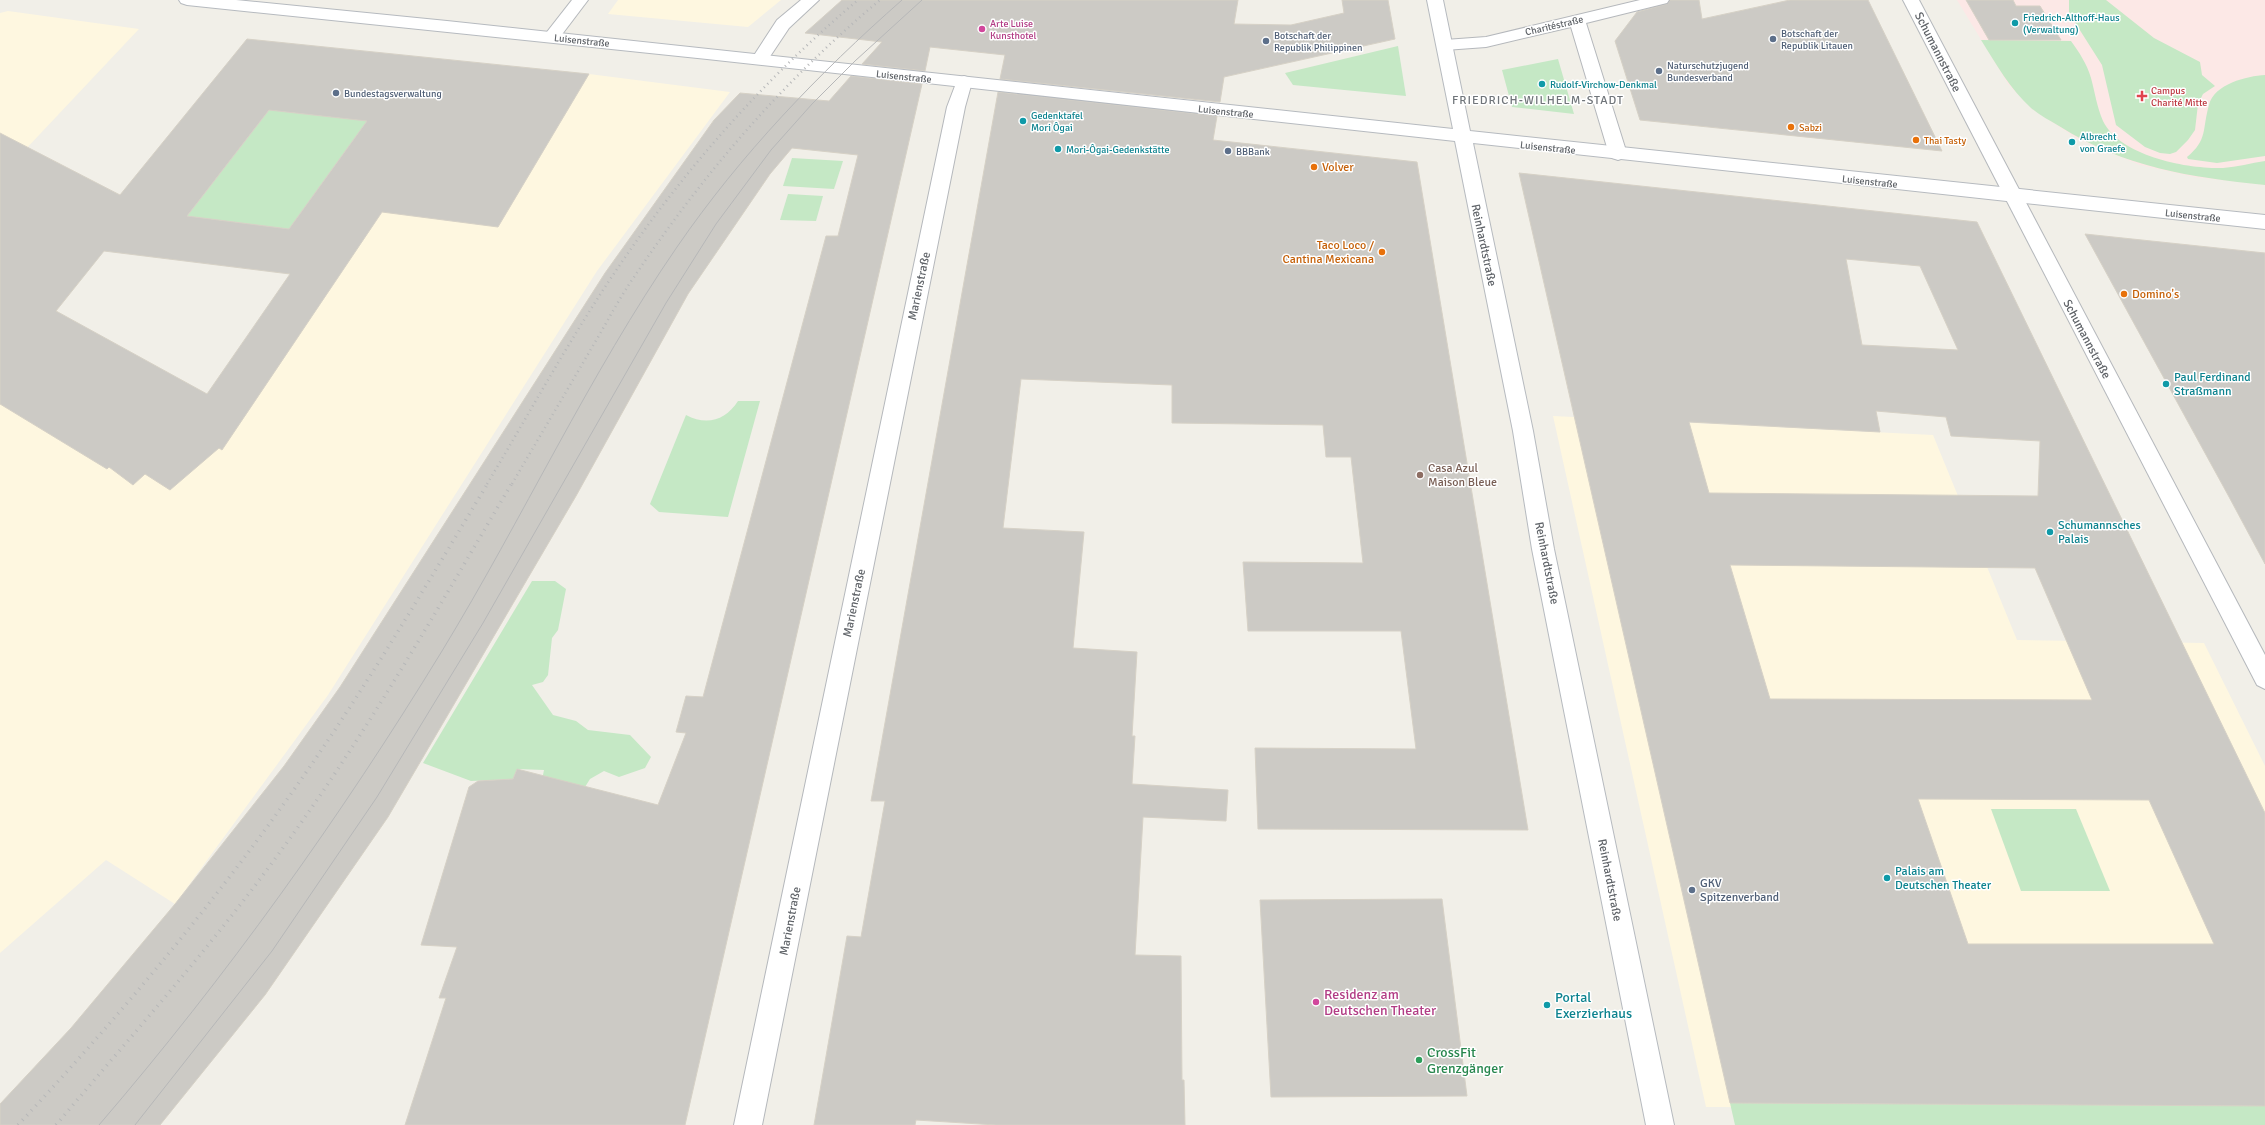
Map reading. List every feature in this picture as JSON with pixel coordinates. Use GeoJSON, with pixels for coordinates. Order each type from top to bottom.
{"type":"FeatureCollection","features":[{"type":"Feature","properties":{"kind":"street","name":"Luisenstraße"},"geometry":{"type":"LineString","coordinates":[[187,0],[551,37],[1464,138],[2265,222]]}},
{"type":"Feature","properties":{"kind":"street"},"geometry":{"type":"LineString","coordinates":[[551,37],[580,0]]}},
{"type":"Feature","properties":{"kind":"street"},"geometry":{"type":"LineString","coordinates":[[759,60],[783,24],[811,0]]}},
{"type":"Feature","properties":{"kind":"street","name":"Reinhardtstraße"},"geometry":{"type":"LineString","coordinates":[[1435,0],[1523,431],[1544,549],[1660,1125]]}},
{"type":"Feature","properties":{"kind":"street","name":"Charitéstraße"},"geometry":{"type":"LineString","coordinates":[[1445,46],[1486,42],[1661,0]]}},
{"type":"Feature","properties":{"kind":"street","name":"Schumannstraße"},"geometry":{"type":"LineString","coordinates":[[1911,0],[2265,678]]}},
{"type":"Feature","properties":{"kind":"street"},"geometry":{"type":"LineString","coordinates":[[1577,20],[1618,154]]}},
{"type":"Feature","properties":{"kind":"street","name":"Marienstraße"},"geometry":{"type":"LineString","coordinates":[[748,1125],[956,107],[964,82]]}},
{"type":"Feature","properties":{"kind":"shaded area"},"geometry":{"type":"Polygon","coordinates":[[[618,0],[781,0],[748,27],[608,14],[618,0]]]}},
{"type":"Feature","properties":{"kind":"shaded area","name":"Campus Charité Mitte"},"geometry":{"type":"Polygon","coordinates":[[[1957,0],[2265,0],[2265,185],[2194,177],[2140,165],[2078,139],[2032,109],[2008,84],[1957,0]]]}},
{"type":"Feature","properties":{"kind":"shaded area"},"geometry":{"type":"Polygon","coordinates":[[[8,11],[139,29],[8,168],[0,184],[0,13],[8,11]]]}},
{"type":"Feature","properties":{"kind":"shaded area"},"geometry":{"type":"Polygon","coordinates":[[[589,74],[730,92],[597,271],[328,695],[175,904],[106,860],[0,953],[0,236],[81,280],[56,311],[245,416],[382,212],[498,227],[589,74]]]}},
{"type":"Feature","properties":{"kind":"shaded area"},"geometry":{"type":"Polygon","coordinates":[[[1553,416],[1933,435],[2017,640],[2204,643],[2265,766],[2265,1108],[1706,1107],[1553,416]]]}},
{"type":"Feature","properties":{"kind":"green space"},"geometry":{"type":"Polygon","coordinates":[[[2069,0],[2106,0],[2154,38],[2200,62],[2202,75],[2215,86],[2203,94],[2198,104],[2195,130],[2188,140],[2176,152],[2170,154],[2160,153],[2145,147],[2116,125],[2102,65],[2069,13],[2069,0]]]}},
{"type":"Feature","properties":{"kind":"green space"},"geometry":{"type":"Polygon","coordinates":[[[1981,40],[2071,41],[2082,58],[2091,78],[2103,121],[2112,133],[2124,144],[2157,158],[2192,166],[2223,168],[2265,161],[2265,185],[2184,174],[2159,168],[2108,152],[2084,140],[2037,113],[2023,101],[1998,67],[1981,40]]]}},
{"type":"Feature","properties":{"kind":"green space"},"geometry":{"type":"Polygon","coordinates":[[[1398,46],[1406,96],[1293,85],[1285,73],[1398,46]]]}},
{"type":"Feature","properties":{"kind":"green space"},"geometry":{"type":"Polygon","coordinates":[[[1558,59],[1574,114],[1512,107],[1502,70],[1558,59]]]}},
{"type":"Feature","properties":{"kind":"green space"},"geometry":{"type":"Polygon","coordinates":[[[2265,75],[2265,156],[2217,163],[2188,159],[2187,157],[2194,151],[2201,139],[2209,105],[2217,92],[2232,82],[2249,77],[2265,75]]]}},
{"type":"Feature","properties":{"kind":"green space"},"geometry":{"type":"Polygon","coordinates":[[[269,110],[367,121],[289,229],[187,216],[269,110]]]}},
{"type":"Feature","properties":{"kind":"green space"},"geometry":{"type":"Polygon","coordinates":[[[792,158],[843,161],[834,189],[783,186],[792,158]]]}},
{"type":"Feature","properties":{"kind":"green space"},"geometry":{"type":"Polygon","coordinates":[[[788,194],[823,196],[816,221],[780,220],[788,194]]]}},
{"type":"Feature","properties":{"kind":"green space"},"geometry":{"type":"Polygon","coordinates":[[[738,401],[760,401],[728,517],[659,512],[650,504],[686,415],[701,420],[715,419],[728,413],[738,401]]]}},
{"type":"Feature","properties":{"kind":"green space"},"geometry":{"type":"Polygon","coordinates":[[[532,581],[555,581],[566,589],[558,630],[552,638],[548,675],[543,682],[532,685],[553,715],[576,721],[588,730],[630,735],[651,757],[645,768],[619,777],[604,771],[590,779],[585,787],[542,780],[544,770],[517,769],[513,779],[471,781],[423,763],[532,581]]]}},
{"type":"Feature","properties":{"kind":"green space"},"geometry":{"type":"Polygon","coordinates":[[[1991,809],[2076,809],[2110,891],[2021,891],[1991,809]]]}},
{"type":"Feature","properties":{"kind":"green space"},"geometry":{"type":"Polygon","coordinates":[[[1730,1103],[2265,1106],[2265,1125],[1735,1125],[1730,1103]]]}},
{"type":"Feature","properties":{"kind":"building"},"geometry":{"type":"Polygon","coordinates":[[[842,0],[1238,0],[1234,24],[1291,25],[1344,13],[1342,0],[1388,0],[1395,39],[1224,77],[1220,102],[1000,79],[1005,55],[930,47],[925,71],[862,64],[882,42],[805,33],[842,0]]]}},
{"type":"Feature","properties":{"kind":"building"},"geometry":{"type":"Polygon","coordinates":[[[1670,0],[1699,0],[1702,19],[1790,0],[1868,0],[1942,151],[1640,120],[1615,41],[1637,12],[1667,4],[1670,0]]]}},
{"type":"Feature","properties":{"kind":"building","name":"Friedrich-Althoff-Haus (Verwaltung)"},"geometry":{"type":"Polygon","coordinates":[[[1966,0],[2013,0],[2016,6],[2040,6],[2061,40],[1989,40],[1966,0]]]}},
{"type":"Feature","properties":{"kind":"building"},"geometry":{"type":"Polygon","coordinates":[[[247,39],[589,74],[498,227],[382,212],[222,450],[219,448],[170,490],[145,474],[133,485],[109,467],[107,469],[0,404],[0,133],[120,195],[247,39]],[[269,110],[187,216],[289,229],[367,121],[269,110]],[[104,251],[56,311],[207,394],[290,274],[104,251]]]}},
{"type":"Feature","properties":{"kind":"building"},"geometry":{"type":"Polygon","coordinates":[[[851,76],[922,84],[685,1125],[405,1125],[446,998],[439,998],[457,947],[421,945],[469,787],[478,781],[513,779],[517,769],[658,805],[686,733],[676,732],[686,696],[703,697],[826,236],[838,236],[858,155],[792,148],[770,174],[688,294],[576,496],[388,817],[265,995],[160,1125],[0,1125],[0,1104],[71,1028],[175,904],[284,766],[340,687],[605,273],[714,120],[740,93],[829,101],[851,76]]]}},
{"type":"Feature","properties":{"kind":"building"},"geometry":{"type":"Polygon","coordinates":[[[998,92],[1217,116],[1213,140],[1417,162],[1528,830],[1258,829],[1255,748],[1416,749],[1401,631],[1248,631],[1243,562],[1363,563],[1351,457],[1326,457],[1323,425],[1172,423],[1172,385],[1021,379],[1003,528],[1084,532],[1073,648],[1137,652],[1132,736],[1135,736],[1132,784],[1228,790],[1226,821],[1143,817],[1135,955],[1181,956],[1182,1080],[1184,1080],[1185,1125],[996,1125],[916,1120],[915,1125],[814,1125],[847,936],[861,937],[885,801],[871,801],[998,92]]]}},
{"type":"Feature","properties":{"kind":"building"},"geometry":{"type":"Polygon","coordinates":[[[1519,173],[1977,222],[2265,813],[2265,1106],[1730,1103],[1519,173]],[[1846,259],[1862,345],[1958,350],[1920,266],[1846,259]],[[1876,411],[1880,432],[1689,422],[1709,493],[2038,496],[2040,441],[1951,436],[1946,417],[1876,411]],[[1730,565],[1770,699],[2092,700],[2035,568],[1730,565]],[[1918,799],[1968,944],[2214,944],[2149,800],[1918,799]]]}},
{"type":"Feature","properties":{"kind":"building"},"geometry":{"type":"Polygon","coordinates":[[[2085,234],[2265,253],[2265,564],[2228,495],[2085,234]]]}},
{"type":"Feature","properties":{"kind":"building"},"geometry":{"type":"Polygon","coordinates":[[[1442,899],[1467,1096],[1271,1097],[1260,900],[1442,899]]]}},
{"type":"Feature","properties":{"kind":"tram line"},"geometry":{"type":"LineString","coordinates":[[99,1125],[146,1069],[237,954],[280,895],[363,775],[472,601],[585,396],[645,296],[677,247],[727,180],[782,116],[840,57],[902,0]]}},
{"type":"Feature","properties":{"kind":"tram line"},"geometry":{"type":"LineString","coordinates":[[135,1125],[272,951],[377,797],[483,623],[666,303],[716,224],[771,150],[812,104],[855,61],[922,0]]}},
{"type":"Feature","properties":{"kind":"railway"},"geometry":{"type":"LineString","coordinates":[[487,484],[596,300],[639,237],[667,200],[696,164],[757,95],[789,62],[858,0]]}},
{"type":"Feature","properties":{"kind":"railway"},"geometry":{"type":"LineString","coordinates":[[512,484],[616,305],[659,241],[687,203],[716,166],[777,97],[810,63],[880,0]]}},
{"type":"Feature","properties":{"kind":"railway"},"geometry":{"type":"LineString","coordinates":[[18,1125],[90,1046],[159,966],[257,841],[341,721],[416,602],[488,483]]}},
{"type":"Feature","properties":{"kind":"railway"},"geometry":{"type":"LineString","coordinates":[[56,1125],[227,922],[312,808],[372,717],[512,483]]}},
{"type":"Feature","properties":{"kind":"place","name":"Friedrich-Althoff-Haus (Verwaltung)"},"geometry":{"type":"Point","coordinates":[2015,23]}},
{"type":"Feature","properties":{"kind":"place","name":"Arte Luise Kunsthotel"},"geometry":{"type":"Point","coordinates":[982,29]}},
{"type":"Feature","properties":{"kind":"place","name":"Botschaft der Republik Litauen"},"geometry":{"type":"Point","coordinates":[1773,39]}},
{"type":"Feature","properties":{"kind":"place","name":"Botschaft der Republik Philippinen"},"geometry":{"type":"Point","coordinates":[1266,41]}},
{"type":"Feature","properties":{"kind":"place","name":"Naturschutzjugend Bundesverband"},"geometry":{"type":"Point","coordinates":[1659,71]}},
{"type":"Feature","properties":{"kind":"place","name":"Rudolf-Virchow-Denkmal"},"geometry":{"type":"Point","coordinates":[1542,84]}},
{"type":"Feature","properties":{"kind":"place","name":"Bundestagsverwaltung"},"geometry":{"type":"Point","coordinates":[336,93]}},
{"type":"Feature","properties":{"kind":"place","name":"Campus Charité Mitte"},"geometry":{"type":"Point","coordinates":[2142,96]}},
{"type":"Feature","properties":{"kind":"place","name":"Gedenktafel Mori Ôgai"},"geometry":{"type":"Point","coordinates":[1023,121]}},
{"type":"Feature","properties":{"kind":"place","name":"Sabzi"},"geometry":{"type":"Point","coordinates":[1791,127]}},
{"type":"Feature","properties":{"kind":"place","name":"Thai Tasty"},"geometry":{"type":"Point","coordinates":[1916,140]}},
{"type":"Feature","properties":{"kind":"place","name":"Albrecht von Graefe"},"geometry":{"type":"Point","coordinates":[2072,142]}},
{"type":"Feature","properties":{"kind":"place","name":"Mori-Ôgai-Gedenkstätte"},"geometry":{"type":"Point","coordinates":[1058,149]}},
{"type":"Feature","properties":{"kind":"place","name":"BBBank"},"geometry":{"type":"Point","coordinates":[1228,151]}},
{"type":"Feature","properties":{"kind":"place","name":"Volver"},"geometry":{"type":"Point","coordinates":[1314,167]}},
{"type":"Feature","properties":{"kind":"place","name":"Taco Loco / Cantina Mexicana"},"geometry":{"type":"Point","coordinates":[1382,252]}},
{"type":"Feature","properties":{"kind":"place","name":"Domino's"},"geometry":{"type":"Point","coordinates":[2124,294]}},
{"type":"Feature","properties":{"kind":"place","name":"Paul Ferdinand Straßmann"},"geometry":{"type":"Point","coordinates":[2166,384]}},
{"type":"Feature","properties":{"kind":"place","name":"Casa Azul Maison Bleue"},"geometry":{"type":"Point","coordinates":[1420,475]}},
{"type":"Feature","properties":{"kind":"place","name":"Schumannsches Palais"},"geometry":{"type":"Point","coordinates":[2050,532]}},
{"type":"Feature","properties":{"kind":"place","name":"Palais am Deutschen Theater"},"geometry":{"type":"Point","coordinates":[1887,878]}},
{"type":"Feature","properties":{"kind":"place","name":"GKV Spitzenverband"},"geometry":{"type":"Point","coordinates":[1692,890]}},
{"type":"Feature","properties":{"kind":"place","name":"Residenz am Deutschen Theater"},"geometry":{"type":"Point","coordinates":[1316,1002]}},
{"type":"Feature","properties":{"kind":"place","name":"Portal Exerzierhaus"},"geometry":{"type":"Point","coordinates":[1547,1005]}},
{"type":"Feature","properties":{"kind":"place","name":"CrossFit Grenzgänger"},"geometry":{"type":"Point","coordinates":[1419,1060]}},
{"type":"Feature","properties":{"kind":"district","name":"FRIEDRICH-WILHELM-STADT"},"geometry":{"type":"Point","coordinates":[1538,100]}}]}
